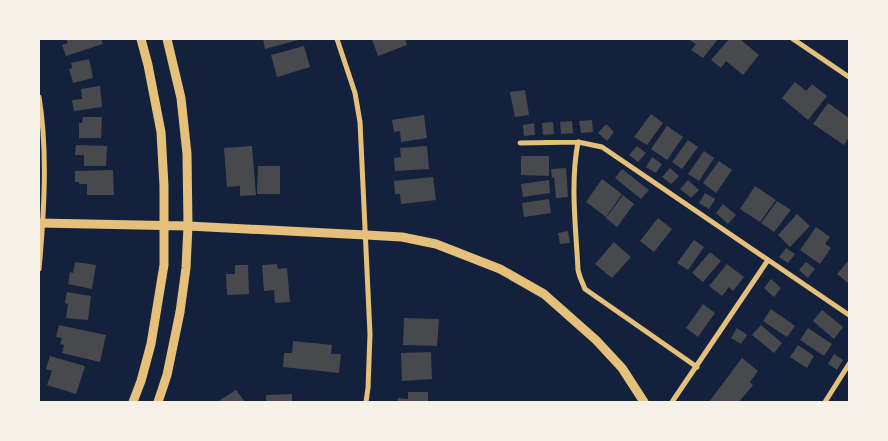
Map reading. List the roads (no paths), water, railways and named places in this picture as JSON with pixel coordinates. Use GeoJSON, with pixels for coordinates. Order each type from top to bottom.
{"type":"FeatureCollection","features":[{"type":"Feature","properties":{"kind":"street"},"geometry":{"type":"LineString","coordinates":[[133,402],[142,381],[164,265],[161,132],[141,39]]}},
{"type":"Feature","properties":{"kind":"street"},"geometry":{"type":"LineString","coordinates":[[158,402],[167,375],[180,312],[186,268],[188,226],[187,154],[181,98],[167,39]]}},
{"type":"Feature","properties":{"kind":"street"},"geometry":{"type":"LineString","coordinates":[[337,39],[355,93],[360,122],[370,334],[366,402]]}},
{"type":"Feature","properties":{"kind":"street"},"geometry":{"type":"LineString","coordinates":[[793,39],[849,77]]}},
{"type":"Feature","properties":{"kind":"street"},"geometry":{"type":"LineString","coordinates":[[39,97],[43,122],[39,270]]}},
{"type":"Feature","properties":{"kind":"street"},"geometry":{"type":"LineString","coordinates":[[578,142],[574,163],[574,192],[578,270],[585,289],[697,367]]}},
{"type":"Feature","properties":{"kind":"street"},"geometry":{"type":"LineString","coordinates":[[520,143],[578,142],[602,147],[849,315]]}},
{"type":"Feature","properties":{"kind":"street"},"geometry":{"type":"LineString","coordinates":[[41,223],[188,226],[366,235],[402,237],[436,244],[500,269],[544,294],[596,340],[622,368],[644,402]]}},
{"type":"Feature","properties":{"kind":"street"},"geometry":{"type":"LineString","coordinates":[[672,402],[768,260]]}},
{"type":"Feature","properties":{"kind":"street"},"geometry":{"type":"LineString","coordinates":[[825,402],[849,364]]}}]}
